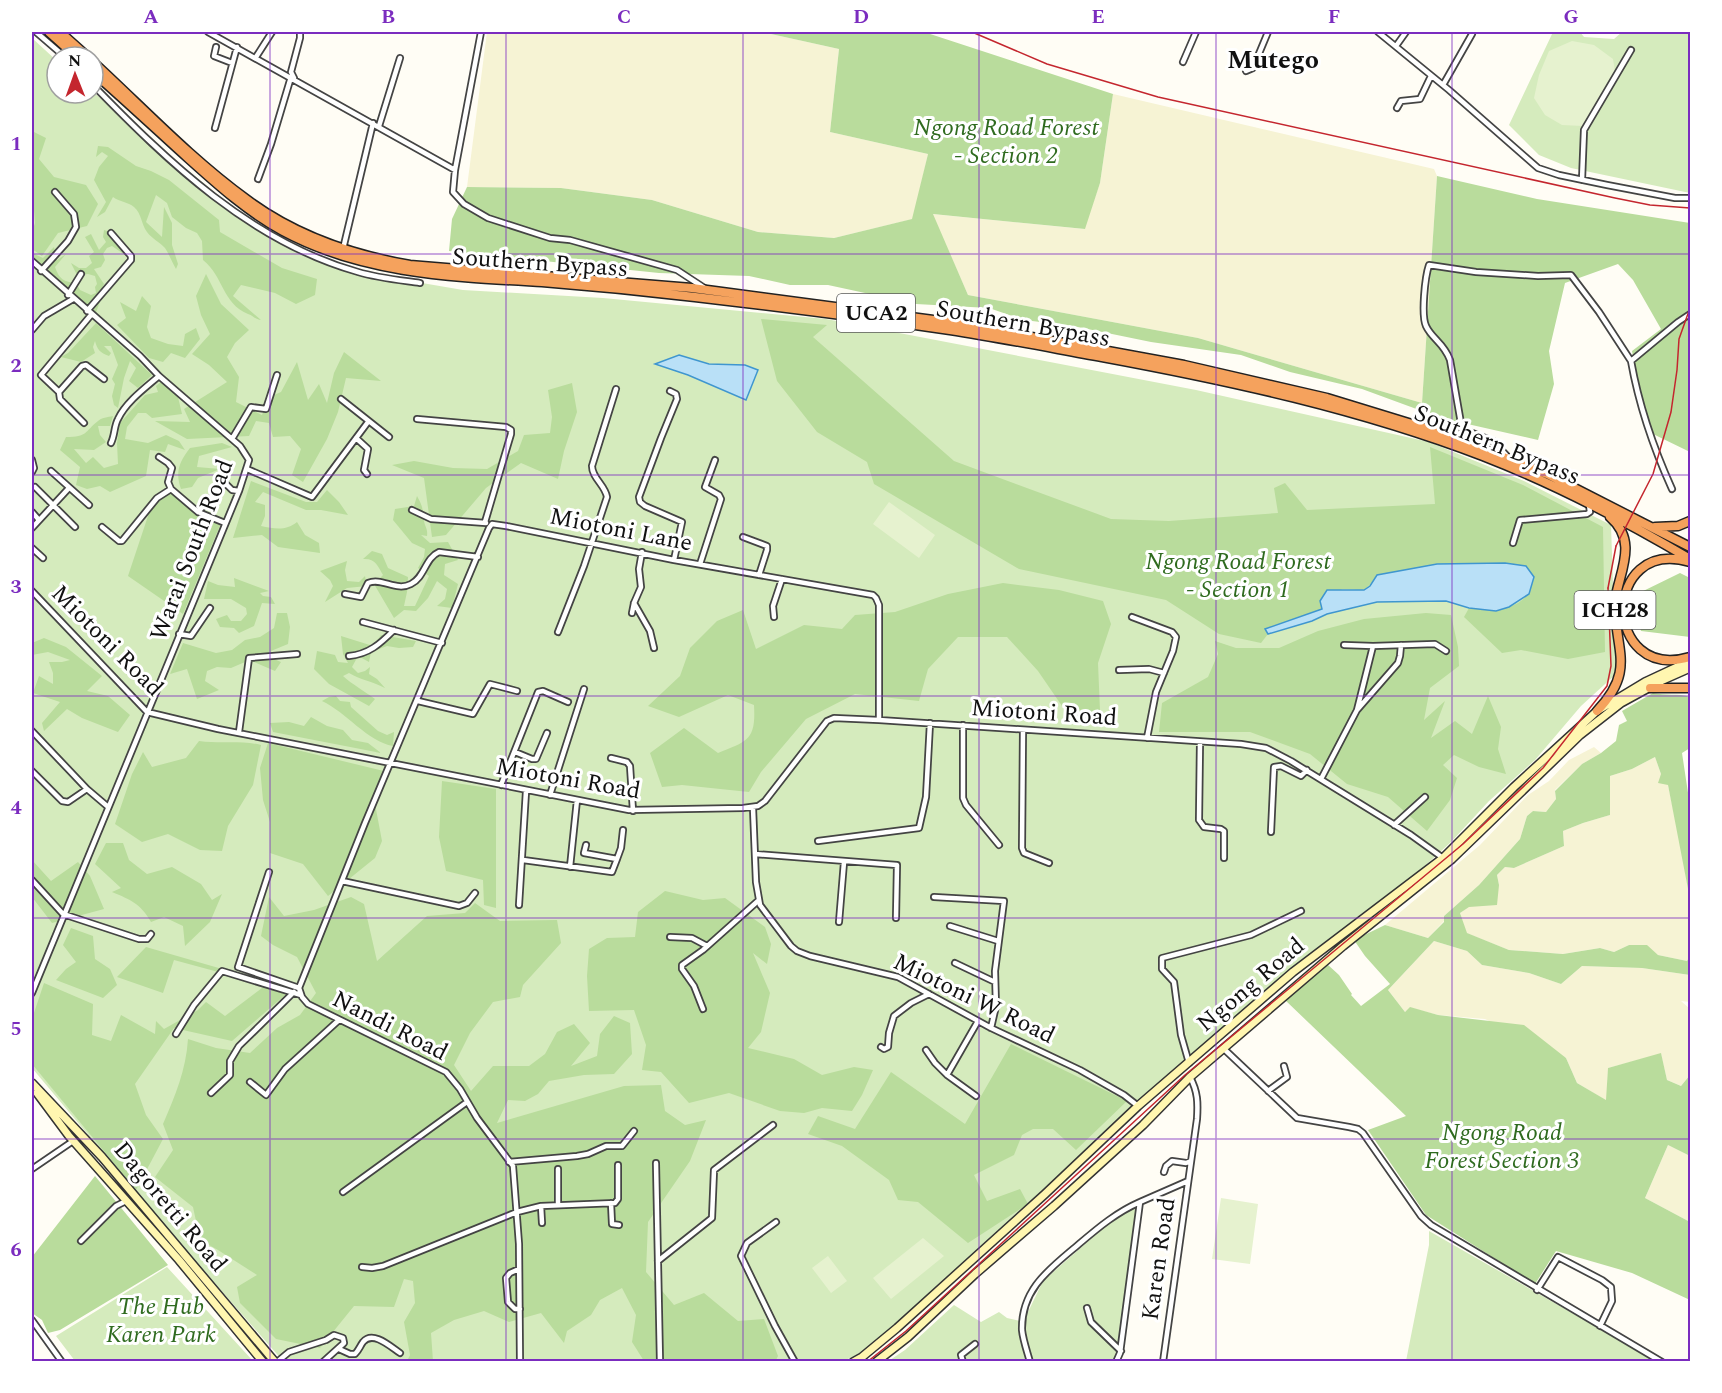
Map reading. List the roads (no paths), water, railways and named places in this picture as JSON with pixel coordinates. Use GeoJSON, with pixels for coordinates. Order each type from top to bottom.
{"type":"FeatureCollection","features":[{"type":"Feature","properties":{"kind":"highway"},"geometry":{"type":"LineString","coordinates":[[49,32],[64,45]]}},
{"type":"Feature","properties":{"kind":"highway"},"geometry":{"type":"LineString","coordinates":[[60,32],[75,45]]}},
{"type":"Feature","properties":{"kind":"highway","name":"Southern Bypass"},"geometry":{"type":"LineString","coordinates":[[105,73],[197,159],[247,200],[306,234],[343,249],[410,265],[709,291],[956,324],[1184,365],[1279,386],[1381,413],[1509,458],[1565,483],[1690,547]]}},
{"type":"Feature","properties":{"kind":"highway","name":"Southern Bypass"},"geometry":{"type":"LineString","coordinates":[[105,83],[214,182],[250,210],[284,232],[366,263],[416,273],[590,285],[954,330],[1180,372],[1321,404],[1412,430],[1498,462],[1589,504],[1690,561]]}},
{"type":"Feature","properties":{"kind":"highway","name":"ICH28"},"geometry":{"type":"LineString","coordinates":[[1597,711],[1611,696],[1620,676],[1621,656],[1615,601],[1626,559],[1624,542],[1618,527],[1602,511]]}},
{"type":"Feature","properties":{"kind":"highway"},"geometry":{"type":"LineString","coordinates":[[1652,526],[1672,527],[1690,521]]}},
{"type":"Feature","properties":{"kind":"highway"},"geometry":{"type":"LineString","coordinates":[[1690,561],[1670,559],[1646,566],[1635,575],[1626,590],[1623,610],[1628,632],[1641,649],[1660,658],[1690,659]]}},
{"type":"Feature","properties":{"kind":"highway"},"geometry":{"type":"LineString","coordinates":[[1650,688],[1690,688]]}},
{"type":"Feature","properties":{"kind":"main road","name":"Ngong Road"},"geometry":{"type":"LineString","coordinates":[[853,1362],[931,1297],[1138,1106],[1293,972],[1443,858],[1514,787],[1597,711],[1645,682],[1690,659]]}},
{"type":"Feature","properties":{"kind":"main road","name":"Ngong Road"},"geometry":{"type":"LineString","coordinates":[[876,1362],[943,1305],[1143,1125],[1191,1077],[1278,1001],[1452,859],[1601,717],[1627,700],[1690,668]]}},
{"type":"Feature","properties":{"kind":"main road"},"geometry":{"type":"LineString","coordinates":[[1269,994],[1276,995],[1278,1001]]}},
{"type":"Feature","properties":{"kind":"main road","name":"Dagoretti Road"},"geometry":{"type":"LineString","coordinates":[[32,1084],[81,1133],[276,1362]]}},
{"type":"Feature","properties":{"kind":"main road","name":"Dagoretti Road"},"geometry":{"type":"LineString","coordinates":[[32,1084],[73,1141],[263,1362]]}},
{"type":"Feature","properties":{"kind":"main road"},"geometry":{"type":"LineString","coordinates":[[73,1141],[74,1132],[81,1133]]}},
{"type":"Feature","properties":{"kind":"main road"},"geometry":{"type":"LineString","coordinates":[[931,1297],[933,1305],[943,1305]]}},
{"type":"Feature","properties":{"kind":"main road"},"geometry":{"type":"LineString","coordinates":[[907,1318],[912,1315],[920,1318],[921,1323],[918,1327]]}},
{"type":"Feature","properties":{"kind":"street"},"geometry":{"type":"LineString","coordinates":[[36,32],[51,45]]}},
{"type":"Feature","properties":{"kind":"street"},"geometry":{"type":"LineString","coordinates":[[208,32],[455,170]]}},
{"type":"Feature","properties":{"kind":"street"},"geometry":{"type":"LineString","coordinates":[[256,57],[272,32]]}},
{"type":"Feature","properties":{"kind":"street"},"geometry":{"type":"LineString","coordinates":[[258,179],[293,78],[291,72],[300,32]]}},
{"type":"Feature","properties":{"kind":"street"},"geometry":{"type":"LineString","coordinates":[[481,32],[455,170],[453,189],[455,194],[464,204],[488,218],[550,238],[570,240],[677,270],[709,291]]}},
{"type":"Feature","properties":{"kind":"street"},"geometry":{"type":"LineString","coordinates":[[1183,62],[1196,32]]}},
{"type":"Feature","properties":{"kind":"street"},"geometry":{"type":"LineString","coordinates":[[1246,71],[1253,68],[1268,32]]}},
{"type":"Feature","properties":{"kind":"street"},"geometry":{"type":"LineString","coordinates":[[1378,32],[1538,168],[1582,180],[1654,194],[1690,198]]}},
{"type":"Feature","properties":{"kind":"street"},"geometry":{"type":"LineString","coordinates":[[1396,46],[1406,32]]}},
{"type":"Feature","properties":{"kind":"street"},"geometry":{"type":"LineString","coordinates":[[1443,85],[1472,34]]}},
{"type":"Feature","properties":{"kind":"street"},"geometry":{"type":"LineString","coordinates":[[216,47],[214,56],[232,63]]}},
{"type":"Feature","properties":{"kind":"street"},"geometry":{"type":"LineString","coordinates":[[215,128],[237,47]]}},
{"type":"Feature","properties":{"kind":"street"},"geometry":{"type":"LineString","coordinates":[[1582,180],[1584,130],[1631,50]]}},
{"type":"Feature","properties":{"kind":"street"},"geometry":{"type":"LineString","coordinates":[[379,126],[400,58]]}},
{"type":"Feature","properties":{"kind":"street"},"geometry":{"type":"LineString","coordinates":[[1397,108],[1401,101],[1420,99],[1431,76]]}},
{"type":"Feature","properties":{"kind":"street"},"geometry":{"type":"LineString","coordinates":[[105,97],[166,155],[219,201],[239,215],[302,250],[338,266],[371,275],[420,283]]}},
{"type":"Feature","properties":{"kind":"street"},"geometry":{"type":"LineString","coordinates":[[343,249],[373,123]]}},
{"type":"Feature","properties":{"kind":"street"},"geometry":{"type":"LineString","coordinates":[[41,270],[68,241],[76,227],[74,214],[55,192]]}},
{"type":"Feature","properties":{"kind":"street"},"geometry":{"type":"LineString","coordinates":[[84,423],[60,399],[59,392],[41,374],[131,260],[131,256],[111,233]]}},
{"type":"Feature","properties":{"kind":"street","name":"Warai South Road"},"geometry":{"type":"LineString","coordinates":[[32,261],[248,455],[247,469],[239,491],[107,806],[32,993]]}},
{"type":"Feature","properties":{"kind":"street"},"geometry":{"type":"LineString","coordinates":[[1509,458],[1497,443],[1462,429],[1447,351],[1432,335],[1425,321],[1429,265],[1476,272],[1538,276],[1571,275],[1631,361],[1646,424],[1672,489]]}},
{"type":"Feature","properties":{"kind":"street"},"geometry":{"type":"LineString","coordinates":[[68,295],[81,274]]}},
{"type":"Feature","properties":{"kind":"street"},"geometry":{"type":"LineString","coordinates":[[32,330],[44,316],[73,299]]}},
{"type":"Feature","properties":{"kind":"street"},"geometry":{"type":"LineString","coordinates":[[1631,361],[1690,314]]}},
{"type":"Feature","properties":{"kind":"street"},"geometry":{"type":"LineString","coordinates":[[59,392],[82,366],[86,365],[104,379]]}},
{"type":"Feature","properties":{"kind":"street"},"geometry":{"type":"LineString","coordinates":[[232,439],[251,407],[266,409],[276,375]]}},
{"type":"Feature","properties":{"kind":"street"},"geometry":{"type":"LineString","coordinates":[[111,442],[123,410],[138,393],[159,376]]}},
{"type":"Feature","properties":{"kind":"street"},"geometry":{"type":"LineString","coordinates":[[558,632],[592,543],[607,495],[593,474],[592,466],[616,389]]}},
{"type":"Feature","properties":{"kind":"street"},"geometry":{"type":"LineString","coordinates":[[670,391],[676,394],[677,399],[639,497],[640,502],[645,506],[682,522],[674,560]]}},
{"type":"Feature","properties":{"kind":"street"},"geometry":{"type":"LineString","coordinates":[[341,399],[389,437]]}},
{"type":"Feature","properties":{"kind":"street"},"geometry":{"type":"LineString","coordinates":[[412,510],[431,519],[485,522],[511,434],[511,430],[506,427],[417,418]]}},
{"type":"Feature","properties":{"kind":"street"},"geometry":{"type":"LineString","coordinates":[[247,469],[312,497],[368,422]]}},
{"type":"Feature","properties":{"kind":"street"},"geometry":{"type":"LineString","coordinates":[[356,438],[368,449],[364,470],[367,474]]}},
{"type":"Feature","properties":{"kind":"street"},"geometry":{"type":"LineString","coordinates":[[159,457],[172,468],[168,482],[171,489],[198,512],[225,523]]}},
{"type":"Feature","properties":{"kind":"street"},"geometry":{"type":"LineString","coordinates":[[32,460],[34,468],[32,472]]}},
{"type":"Feature","properties":{"kind":"street"},"geometry":{"type":"LineString","coordinates":[[700,564],[721,499],[720,495],[705,487],[715,460]]}},
{"type":"Feature","properties":{"kind":"street"},"geometry":{"type":"LineString","coordinates":[[51,471],[89,505]]}},
{"type":"Feature","properties":{"kind":"street"},"geometry":{"type":"LineString","coordinates":[[198,512],[224,484],[232,490],[239,491]]}},
{"type":"Feature","properties":{"kind":"street"},"geometry":{"type":"LineString","coordinates":[[35,487],[75,527]]}},
{"type":"Feature","properties":{"kind":"street"},"geometry":{"type":"LineString","coordinates":[[32,528],[36,518],[53,505],[69,488]]}},
{"type":"Feature","properties":{"kind":"street"},"geometry":{"type":"LineString","coordinates":[[102,527],[122,541],[157,498],[171,489]]}},
{"type":"Feature","properties":{"kind":"street"},"geometry":{"type":"LineString","coordinates":[[1513,543],[1520,520],[1587,514],[1590,512],[1589,504]]}},
{"type":"Feature","properties":{"kind":"street"},"geometry":{"type":"LineString","coordinates":[[32,512],[36,518]]}},
{"type":"Feature","properties":{"kind":"street","name":"Miotoni Lane"},"geometry":{"type":"LineString","coordinates":[[485,522],[674,560],[873,595],[879,605],[879,720]]}},
{"type":"Feature","properties":{"kind":"street"},"geometry":{"type":"LineString","coordinates":[[391,763],[492,525]]}},
{"type":"Feature","properties":{"kind":"street"},"geometry":{"type":"LineString","coordinates":[[743,537],[766,546],[767,550],[759,575]]}},
{"type":"Feature","properties":{"kind":"street"},"geometry":{"type":"LineString","coordinates":[[32,548],[43,558]]}},
{"type":"Feature","properties":{"kind":"street"},"geometry":{"type":"LineString","coordinates":[[345,594],[362,597],[368,583],[376,581],[397,587],[410,585],[420,577],[429,560],[439,552],[477,557]]}},
{"type":"Feature","properties":{"kind":"street"},"geometry":{"type":"LineString","coordinates":[[632,614],[641,587],[639,569],[642,552]]}},
{"type":"Feature","properties":{"kind":"street"},"geometry":{"type":"LineString","coordinates":[[774,616],[774,606],[782,579]]}},
{"type":"Feature","properties":{"kind":"street","name":"Miotoni Road"},"geometry":{"type":"LineString","coordinates":[[32,591],[147,712],[526,791],[633,811],[753,808],[762,804],[827,721],[834,718],[1241,744],[1266,748],[1307,771],[1443,858]]}},
{"type":"Feature","properties":{"kind":"street"},"geometry":{"type":"LineString","coordinates":[[634,603],[650,631],[654,648]]}},
{"type":"Feature","properties":{"kind":"street"},"geometry":{"type":"LineString","coordinates":[[179,634],[191,636],[210,608]]}},
{"type":"Feature","properties":{"kind":"street"},"geometry":{"type":"LineString","coordinates":[[1132,617],[1175,634],[1175,641],[1154,702],[1147,738]]}},
{"type":"Feature","properties":{"kind":"street"},"geometry":{"type":"LineString","coordinates":[[363,622],[442,643]]}},
{"type":"Feature","properties":{"kind":"street"},"geometry":{"type":"LineString","coordinates":[[349,656],[371,650],[394,630]]}},
{"type":"Feature","properties":{"kind":"street"},"geometry":{"type":"LineString","coordinates":[[1344,645],[1435,644],[1446,651]]}},
{"type":"Feature","properties":{"kind":"street"},"geometry":{"type":"LineString","coordinates":[[1357,710],[1398,663],[1401,645]]}},
{"type":"Feature","properties":{"kind":"street"},"geometry":{"type":"LineString","coordinates":[[1321,779],[1357,710],[1373,646]]}},
{"type":"Feature","properties":{"kind":"street"},"geometry":{"type":"LineString","coordinates":[[239,732],[249,658],[297,654]]}},
{"type":"Feature","properties":{"kind":"street"},"geometry":{"type":"LineString","coordinates":[[1119,670],[1149,669],[1164,673]]}},
{"type":"Feature","properties":{"kind":"street"},"geometry":{"type":"LineString","coordinates":[[418,701],[472,714],[476,713],[490,684],[517,691]]}},
{"type":"Feature","properties":{"kind":"street"},"geometry":{"type":"LineString","coordinates":[[550,795],[584,689]]}},
{"type":"Feature","properties":{"kind":"street"},"geometry":{"type":"LineString","coordinates":[[501,785],[538,692],[543,691],[568,702]]}},
{"type":"Feature","properties":{"kind":"street"},"geometry":{"type":"LineString","coordinates":[[818,841],[919,828],[926,797],[930,723]]}},
{"type":"Feature","properties":{"kind":"street"},"geometry":{"type":"LineString","coordinates":[[963,725],[963,798],[966,805],[999,845]]}},
{"type":"Feature","properties":{"kind":"street"},"geometry":{"type":"LineString","coordinates":[[1023,730],[1022,848],[1024,853],[1049,863]]}},
{"type":"Feature","properties":{"kind":"street"},"geometry":{"type":"LineString","coordinates":[[32,731],[87,789],[107,806]]}},
{"type":"Feature","properties":{"kind":"street"},"geometry":{"type":"LineString","coordinates":[[515,752],[536,759],[547,733]]}},
{"type":"Feature","properties":{"kind":"street"},"geometry":{"type":"LineString","coordinates":[[1200,742],[1199,820],[1204,827],[1224,831],[1224,858]]}},
{"type":"Feature","properties":{"kind":"street"},"geometry":{"type":"LineString","coordinates":[[612,758],[627,762],[630,766],[633,811]]}},
{"type":"Feature","properties":{"kind":"street","name":"Nandi Road"},"geometry":{"type":"LineString","coordinates":[[391,763],[299,988],[308,1004],[446,1072],[513,1166],[517,1212],[520,1362]]}},
{"type":"Feature","properties":{"kind":"street"},"geometry":{"type":"LineString","coordinates":[[1270,832],[1274,767],[1281,766],[1299,776],[1307,771]]}},
{"type":"Feature","properties":{"kind":"street"},"geometry":{"type":"LineString","coordinates":[[32,771],[64,801],[68,802],[87,789]]}},
{"type":"Feature","properties":{"kind":"street"},"geometry":{"type":"LineString","coordinates":[[519,905],[526,791]]}},
{"type":"Feature","properties":{"kind":"street"},"geometry":{"type":"LineString","coordinates":[[1394,825],[1425,797]]}},
{"type":"Feature","properties":{"kind":"street"},"geometry":{"type":"LineString","coordinates":[[570,867],[577,800]]}},
{"type":"Feature","properties":{"kind":"street","name":"Miotoni W Road"},"geometry":{"type":"LineString","coordinates":[[753,808],[759,900],[772,922],[797,951],[893,975],[978,1022],[1080,1070],[1124,1095],[1138,1106]]}},
{"type":"Feature","properties":{"kind":"street"},"geometry":{"type":"LineString","coordinates":[[523,860],[612,872],[621,848],[623,830]]}},
{"type":"Feature","properties":{"kind":"street"},"geometry":{"type":"LineString","coordinates":[[586,845],[584,853],[617,859]]}},
{"type":"Feature","properties":{"kind":"street"},"geometry":{"type":"LineString","coordinates":[[755,854],[897,865],[896,918]]}},
{"type":"Feature","properties":{"kind":"street"},"geometry":{"type":"LineString","coordinates":[[839,922],[844,862]]}},
{"type":"Feature","properties":{"kind":"street"},"geometry":{"type":"LineString","coordinates":[[269,872],[238,967],[299,988]]}},
{"type":"Feature","properties":{"kind":"street"},"geometry":{"type":"LineString","coordinates":[[32,880],[63,914],[139,939],[147,939],[151,934]]}},
{"type":"Feature","properties":{"kind":"street"},"geometry":{"type":"LineString","coordinates":[[342,881],[459,906],[467,903],[475,892]]}},
{"type":"Feature","properties":{"kind":"street"},"geometry":{"type":"LineString","coordinates":[[934,897],[1004,901],[998,941],[996,1006],[991,1028]]}},
{"type":"Feature","properties":{"kind":"street"},"geometry":{"type":"LineString","coordinates":[[703,1009],[694,986],[681,967],[759,900]]}},
{"type":"Feature","properties":{"kind":"street"},"geometry":{"type":"LineString","coordinates":[[1189,1063],[1181,1035],[1175,987],[1173,980],[1162,969],[1162,958],[1251,935],[1301,911]]}},
{"type":"Feature","properties":{"kind":"street"},"geometry":{"type":"LineString","coordinates":[[950,926],[998,941]]}},
{"type":"Feature","properties":{"kind":"street"},"geometry":{"type":"LineString","coordinates":[[670,937],[692,938],[707,946]]}},
{"type":"Feature","properties":{"kind":"street"},"geometry":{"type":"LineString","coordinates":[[955,963],[995,982]]}},
{"type":"Feature","properties":{"kind":"street"},"geometry":{"type":"LineString","coordinates":[[176,1034],[194,1005],[222,971],[301,995]]}},
{"type":"Feature","properties":{"kind":"street"},"geometry":{"type":"LineString","coordinates":[[211,1093],[228,1077],[230,1061],[239,1046],[294,992]]}},
{"type":"Feature","properties":{"kind":"street"},"geometry":{"type":"LineString","coordinates":[[881,1047],[884,1049],[888,1047],[890,1028],[898,1012],[929,994]]}},
{"type":"Feature","properties":{"kind":"street"},"geometry":{"type":"LineString","coordinates":[[250,1082],[267,1095],[285,1069],[339,1020]]}},
{"type":"Feature","properties":{"kind":"street"},"geometry":{"type":"LineString","coordinates":[[947,1075],[978,1022]]}},
{"type":"Feature","properties":{"kind":"street"},"geometry":{"type":"LineString","coordinates":[[1224,1049],[1298,1118],[1358,1129],[1426,1222],[1537,1290],[1662,1362]]}},
{"type":"Feature","properties":{"kind":"street"},"geometry":{"type":"LineString","coordinates":[[926,1050],[947,1075],[975,1096]]}},
{"type":"Feature","properties":{"kind":"street"},"geometry":{"type":"LineString","coordinates":[[1268,1091],[1287,1077],[1284,1066]]}},
{"type":"Feature","properties":{"kind":"street","name":"Karen Road"},"geometry":{"type":"LineString","coordinates":[[1163,1362],[1199,1099],[1191,1077]]}},
{"type":"Feature","properties":{"kind":"street"},"geometry":{"type":"LineString","coordinates":[[343,1192],[466,1102]]}},
{"type":"Feature","properties":{"kind":"street"},"geometry":{"type":"LineString","coordinates":[[658,1261],[712,1218],[714,1170],[773,1125]]}},
{"type":"Feature","properties":{"kind":"street"},"geometry":{"type":"LineString","coordinates":[[509,1162],[588,1154],[606,1146],[622,1146],[634,1131]]}},
{"type":"Feature","properties":{"kind":"street"},"geometry":{"type":"LineString","coordinates":[[32,1169],[73,1141]]}},
{"type":"Feature","properties":{"kind":"street","name":"Karen Road"},"geometry":{"type":"LineString","coordinates":[[1164,1172],[1170,1162],[1191,1161]]}},
{"type":"Feature","properties":{"kind":"street"},"geometry":{"type":"LineString","coordinates":[[656,1163],[660,1362]]}},
{"type":"Feature","properties":{"kind":"street"},"geometry":{"type":"LineString","coordinates":[[362,1267],[383,1266],[517,1212],[541,1206],[617,1201],[618,1165]]}},
{"type":"Feature","properties":{"kind":"street"},"geometry":{"type":"LineString","coordinates":[[558,1169],[558,1205]]}},
{"type":"Feature","properties":{"kind":"street"},"geometry":{"type":"LineString","coordinates":[[1030,1362],[1023,1337],[1023,1320],[1036,1282],[1106,1221],[1140,1202],[1188,1181]]}},
{"type":"Feature","properties":{"kind":"street"},"geometry":{"type":"LineString","coordinates":[[81,1241],[116,1206],[126,1201]]}},
{"type":"Feature","properties":{"kind":"street"},"geometry":{"type":"LineString","coordinates":[[1116,1362],[1120,1351],[1140,1202]]}},
{"type":"Feature","properties":{"kind":"street"},"geometry":{"type":"LineString","coordinates":[[611,1203],[612,1224],[619,1225]]}},
{"type":"Feature","properties":{"kind":"street"},"geometry":{"type":"LineString","coordinates":[[541,1206],[542,1223]]}},
{"type":"Feature","properties":{"kind":"street"},"geometry":{"type":"LineString","coordinates":[[776,1222],[747,1243],[741,1256],[795,1362]]}},
{"type":"Feature","properties":{"kind":"street"},"geometry":{"type":"LineString","coordinates":[[1537,1290],[1558,1257],[1602,1280],[1611,1287],[1613,1298],[1600,1326]]}},
{"type":"Feature","properties":{"kind":"street"},"geometry":{"type":"LineString","coordinates":[[519,1269],[510,1273],[506,1278],[508,1302],[515,1309],[520,1309]]}},
{"type":"Feature","properties":{"kind":"street"},"geometry":{"type":"LineString","coordinates":[[1087,1308],[1091,1322],[1120,1351]]}},
{"type":"Feature","properties":{"kind":"street"},"geometry":{"type":"LineString","coordinates":[[32,1320],[62,1362]]}},
{"type":"Feature","properties":{"kind":"street"},"geometry":{"type":"LineString","coordinates":[[276,1362],[289,1352],[326,1340],[334,1335],[343,1338],[344,1343],[323,1362]]}},
{"type":"Feature","properties":{"kind":"street"},"geometry":{"type":"LineString","coordinates":[[339,1349],[355,1354],[368,1338],[377,1338],[400,1353]]}},
{"type":"Feature","properties":{"kind":"street"},"geometry":{"type":"LineString","coordinates":[[963,1362],[961,1355],[975,1344]]}},
{"type":"Feature","properties":{"kind":"water"},"geometry":{"type":"Polygon","coordinates":[[[679,355],[709,364],[745,365],[758,370],[746,400],[688,375],[655,364],[679,355]]]}},
{"type":"Feature","properties":{"kind":"water"},"geometry":{"type":"Polygon","coordinates":[[[1505,563],[1526,566],[1534,577],[1529,594],[1509,607],[1496,611],[1469,608],[1446,601],[1377,602],[1327,614],[1312,621],[1268,634],[1265,629],[1322,609],[1320,601],[1327,590],[1364,590],[1370,586],[1377,575],[1437,564],[1505,563]]]}},
{"type":"Feature","properties":{"kind":"tram line"},"geometry":{"type":"LineString","coordinates":[[1616,546],[1653,474],[1671,412],[1679,339],[1690,308]]}},
{"type":"Feature","properties":{"kind":"tram line"},"geometry":{"type":"LineString","coordinates":[[867,1362],[906,1331],[1185,1075],[1463,844],[1543,768],[1607,686],[1611,666],[1608,588]]}},
{"type":"Feature","properties":{"kind":"railway"},"geometry":{"type":"LineString","coordinates":[[972,32],[1047,64],[1158,97],[1615,198],[1650,205],[1690,208]]}},
{"type":"Feature","properties":{"kind":"railway"},"geometry":{"type":"LineString","coordinates":[[1608,588],[1616,546]]}},
{"type":"Feature","properties":{"kind":"district","name":"Mutego"},"geometry":{"type":"Point","coordinates":[1273,60]}},
{"type":"Feature","properties":{"kind":"park label","name":"Ngong Road Forest - Section 2"},"geometry":{"type":"Point","coordinates":[1006,142]}},
{"type":"Feature","properties":{"kind":"park label","name":"Ngong Road Forest - Section 1"},"geometry":{"type":"Point","coordinates":[1238,576]}},
{"type":"Feature","properties":{"kind":"park label","name":"Ngong Road Forest Section 3"},"geometry":{"type":"Point","coordinates":[1502,1147]}},
{"type":"Feature","properties":{"kind":"park label","name":"The Hub Karen Park"},"geometry":{"type":"Point","coordinates":[161,1321]}}]}
